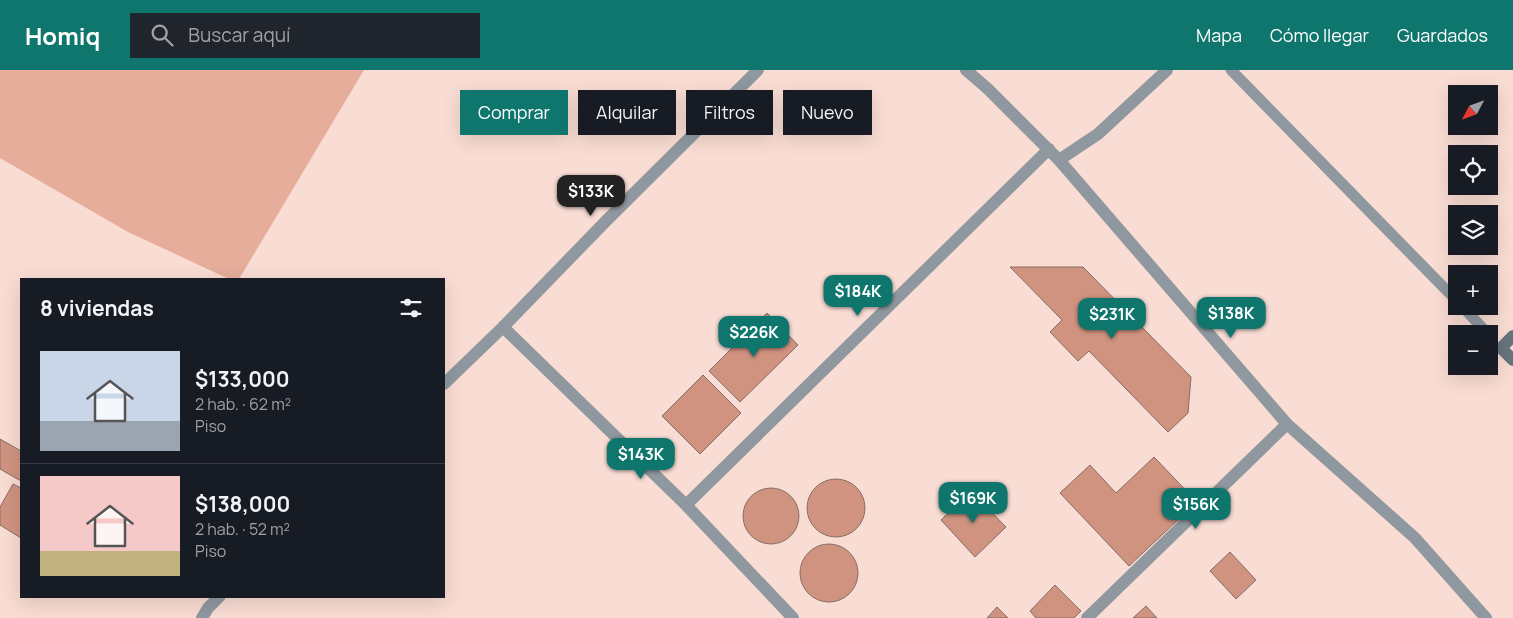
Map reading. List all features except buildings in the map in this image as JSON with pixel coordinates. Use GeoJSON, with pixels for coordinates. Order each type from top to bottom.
{"type":"FeatureCollection","features":[{"type":"Feature","properties":{"kind":"street"},"geometry":{"type":"LineString","coordinates":[[445,383],[758,70]]}},
{"type":"Feature","properties":{"kind":"street"},"geometry":{"type":"LineString","coordinates":[[966,70],[988,89],[1059,160],[1287,424],[1415,538],[1486,618]]}},
{"type":"Feature","properties":{"kind":"street"},"geometry":{"type":"LineString","coordinates":[[1059,160],[1098,134],[1167,70]]}},
{"type":"Feature","properties":{"kind":"street"},"geometry":{"type":"LineString","coordinates":[[686,505],[1049,149]]}},
{"type":"Feature","properties":{"kind":"street"},"geometry":{"type":"LineString","coordinates":[[503,327],[686,505],[793,618]]}},
{"type":"Feature","properties":{"kind":"street"},"geometry":{"type":"LineString","coordinates":[[1513,336],[1501,348],[1513,360]]}},
{"type":"Feature","properties":{"kind":"street"},"geometry":{"type":"LineString","coordinates":[[1087,618],[1287,424]]}},
{"type":"Feature","properties":{"kind":"street"},"geometry":{"type":"LineString","coordinates":[[202,618],[208,608],[218,598]]}},
{"type":"Feature","properties":{"kind":"lane"},"geometry":{"type":"LineString","coordinates":[[1231,70],[1448,292]]}},
{"type":"Feature","properties":{"kind":"lane"},"geometry":{"type":"LineString","coordinates":[[1471,315],[1480,325]]}},
{"type":"Feature","properties":{"kind":"lane"},"geometry":{"type":"LineString","coordinates":[[1498,344],[1501,348]]}},
{"type":"Feature","properties":{"kind":"shaded area"},"geometry":{"type":"Polygon","coordinates":[[[0,70],[364,70],[240,278],[227,278],[128,232],[0,158],[0,70]]]}}]}
